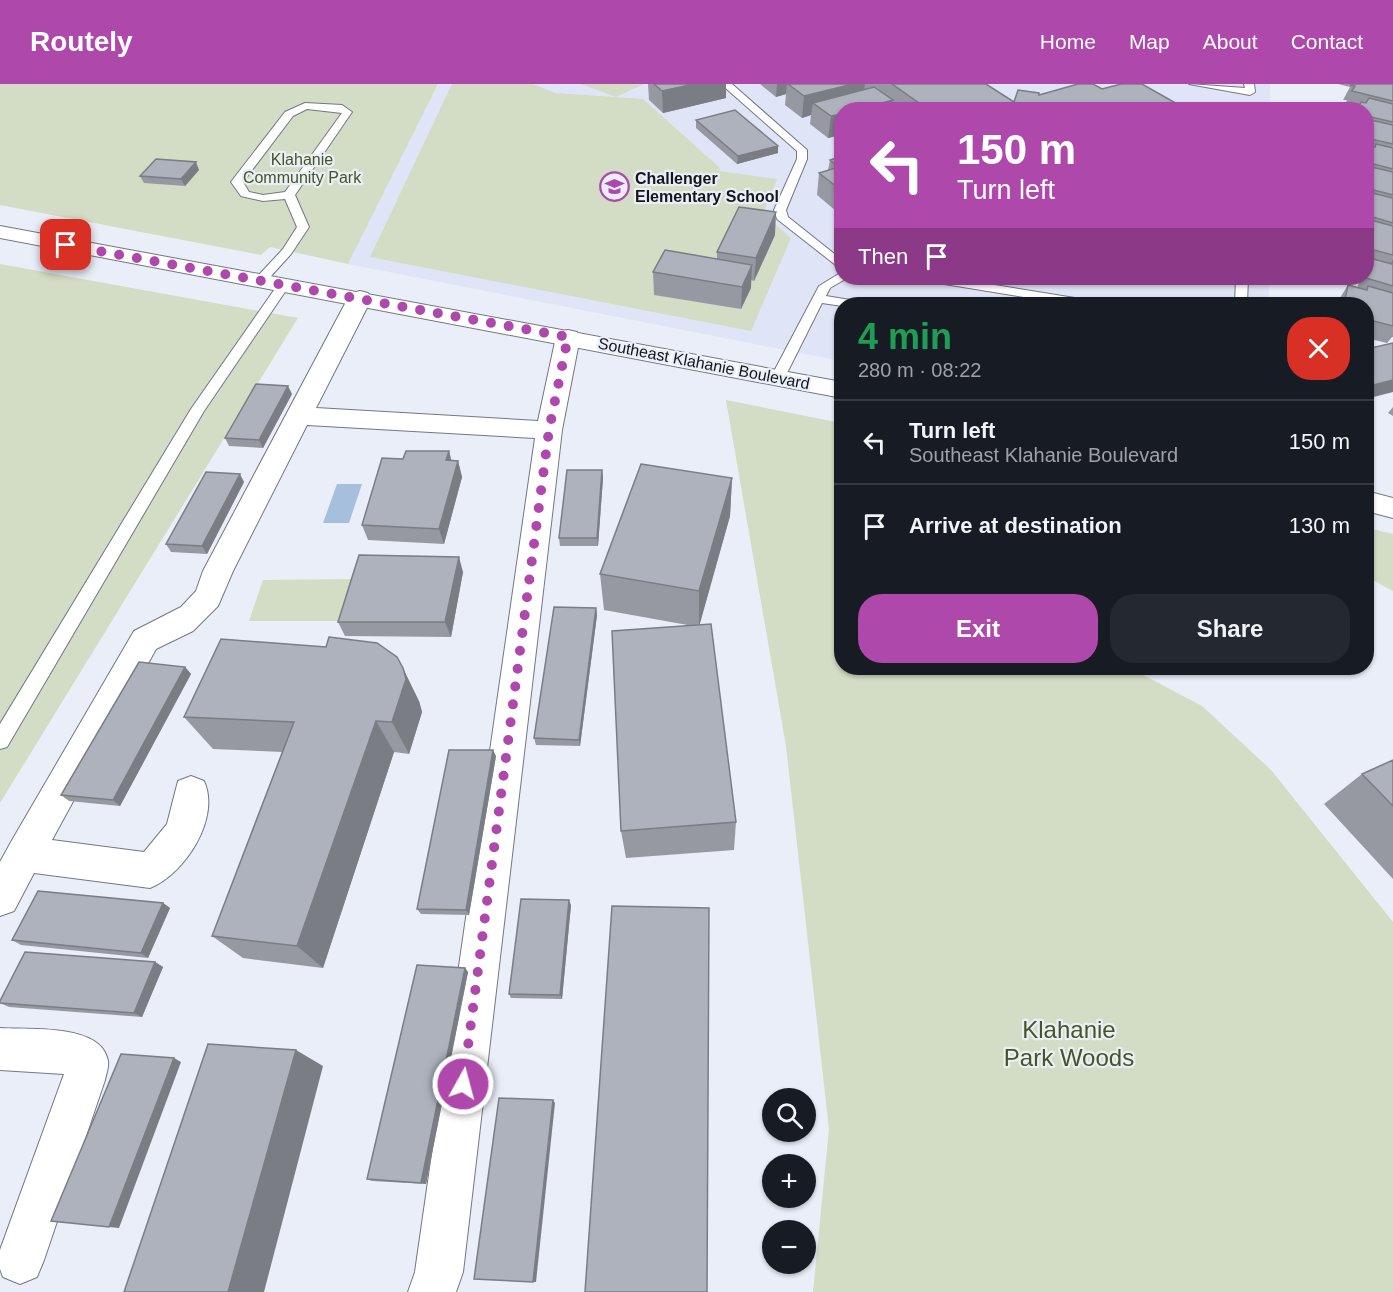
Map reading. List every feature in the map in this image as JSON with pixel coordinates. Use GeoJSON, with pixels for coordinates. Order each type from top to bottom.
{"type":"FeatureCollection","features":[{"type":"Feature","properties":{"kind":"street","name":"Southeast Klahanie Boulevard"},"geometry":{"type":"LineString","coordinates":[[0,232],[834,388]]}},
{"type":"Feature","properties":{"kind":"street"},"geometry":{"type":"LineString","coordinates":[[0,898],[145,640],[176,627],[204,607],[213,591],[218,571],[360,298]]}},
{"type":"Feature","properties":{"kind":"street"},"geometry":{"type":"LineString","coordinates":[[432,1292],[439,1272],[549,430],[568,337]]}},
{"type":"Feature","properties":{"kind":"street"},"geometry":{"type":"LineString","coordinates":[[300,416],[549,430]]}},
{"type":"Feature","properties":{"kind":"street"},"geometry":{"type":"LineString","coordinates":[[1374,503],[1393,508]]}},
{"type":"Feature","properties":{"kind":"street"},"geometry":{"type":"LineString","coordinates":[[24,854],[150,870],[166,858],[190,814],[190,792]]}},
{"type":"Feature","properties":{"kind":"street"},"geometry":{"type":"LineString","coordinates":[[0,1049],[78,1054],[87,1062],[84,1080],[20,1260]]}},
{"type":"Feature","properties":{"kind":"lane"},"geometry":{"type":"LineString","coordinates":[[726,84],[802,150],[802,159],[780,210],[783,219],[834,260]]}},
{"type":"Feature","properties":{"kind":"lane"},"geometry":{"type":"LineString","coordinates":[[1194,84],[1250,88]]}},
{"type":"Feature","properties":{"kind":"lane"},"geometry":{"type":"LineString","coordinates":[[305,106],[342,108],[347,112],[289,195],[263,198],[245,194],[237,182],[289,114],[305,106]]}},
{"type":"Feature","properties":{"kind":"lane"},"geometry":{"type":"LineString","coordinates":[[260,282],[287,251],[303,227],[289,195]]}},
{"type":"Feature","properties":{"kind":"lane"},"geometry":{"type":"LineString","coordinates":[[778,378],[825,286],[834,281]]}},
{"type":"Feature","properties":{"kind":"lane"},"geometry":{"type":"LineString","coordinates":[[973,285],[1045,297]]}},
{"type":"Feature","properties":{"kind":"lane"},"geometry":{"type":"LineString","coordinates":[[0,741],[198,410],[283,286]]}},
{"type":"Feature","properties":{"kind":"lane"},"geometry":{"type":"LineString","coordinates":[[818,299],[834,302]]}},
{"type":"Feature","properties":{"kind":"shaded area","name":"Challenger Elementary School"},"geometry":{"type":"Polygon","coordinates":[[[438,84],[1270,84],[1270,102],[834,102],[834,285],[1269,285],[1269,297],[834,297],[834,360],[348,264],[438,84]]]}},
{"type":"Feature","properties":{"kind":"green space","name":"Klahanie Community Park"},"geometry":{"type":"Polygon","coordinates":[[[0,84],[438,84],[348,264],[270,247],[261,255],[0,205],[0,84]]]}},
{"type":"Feature","properties":{"kind":"green space"},"geometry":{"type":"Polygon","coordinates":[[[452,84],[533,84],[555,93],[643,99],[720,168],[719,171],[777,179],[763,214],[791,238],[751,331],[370,257],[452,84]]]}},
{"type":"Feature","properties":{"kind":"green space"},"geometry":{"type":"Polygon","coordinates":[[[581,84],[644,84],[616,97],[581,84]]]}},
{"type":"Feature","properties":{"kind":"green space"},"geometry":{"type":"Polygon","coordinates":[[[0,264],[298,318],[0,803],[0,264]]]}},
{"type":"Feature","properties":{"kind":"green space","name":"Klahanie Park Woods"},"geometry":{"type":"Polygon","coordinates":[[[726,400],[834,422],[834,675],[1143,675],[1202,706],[1271,770],[1393,922],[1393,1292],[813,1292],[829,1129],[786,746],[726,400]]]}},
{"type":"Feature","properties":{"kind":"green space"},"geometry":{"type":"Polygon","coordinates":[[[1374,530],[1393,534],[1393,591],[1374,581],[1374,530]]]}},
{"type":"Feature","properties":{"kind":"green space"},"geometry":{"type":"Polygon","coordinates":[[[366,579],[355,621],[249,621],[263,580],[366,579]]]}},
{"type":"Feature","properties":{"kind":"water"},"geometry":{"type":"Polygon","coordinates":[[[337,484],[362,484],[349,523],[323,523],[337,484]]]}},
{"type":"Feature","properties":{"kind":"building"},"geometry":{"type":"Polygon","coordinates":[[[654,84],[694,84],[662,91],[654,84]]]}},
{"type":"Feature","properties":{"kind":"building"},"geometry":{"type":"Polygon","coordinates":[[[788,84],[853,84],[804,96],[788,84]]]}},
{"type":"Feature","properties":{"kind":"building"},"geometry":{"type":"Polygon","coordinates":[[[892,84],[986,84],[1014,102],[918,102],[892,84]]]}},
{"type":"Feature","properties":{"kind":"building"},"geometry":{"type":"Polygon","coordinates":[[[1078,84],[1093,84],[1102,89],[1121,84],[1142,84],[1174,102],[1014,102],[1018,90],[1039,93],[1039,95],[1078,84]]]}},
{"type":"Feature","properties":{"kind":"building"},"geometry":{"type":"Polygon","coordinates":[[[1352,84],[1393,84],[1393,101],[1352,91],[1355,86],[1352,84]]]}},
{"type":"Feature","properties":{"kind":"building"},"geometry":{"type":"Polygon","coordinates":[[[874,87],[893,100],[834,102],[834,115],[831,116],[813,103],[874,87]]]}},
{"type":"Feature","properties":{"kind":"building"},"geometry":{"type":"Polygon","coordinates":[[[1369,98],[1393,104],[1393,122],[1374,118],[1374,102],[1367,102],[1369,98]]]}},
{"type":"Feature","properties":{"kind":"building"},"geometry":{"type":"Polygon","coordinates":[[[735,110],[778,146],[738,156],[696,120],[735,110]]]}},
{"type":"Feature","properties":{"kind":"building"},"geometry":{"type":"Polygon","coordinates":[[[1374,121],[1393,125],[1393,144],[1374,140],[1374,121]]]}},
{"type":"Feature","properties":{"kind":"building"},"geometry":{"type":"Polygon","coordinates":[[[1376,144],[1393,148],[1393,169],[1374,164],[1376,144]]]}},
{"type":"Feature","properties":{"kind":"building"},"geometry":{"type":"Polygon","coordinates":[[[156,159],[196,162],[181,179],[140,176],[156,159]]]}},
{"type":"Feature","properties":{"kind":"building"},"geometry":{"type":"Polygon","coordinates":[[[834,168],[834,185],[819,173],[834,168]]]}},
{"type":"Feature","properties":{"kind":"building"},"geometry":{"type":"Polygon","coordinates":[[[1374,168],[1393,172],[1393,195],[1374,190],[1374,168]]]}},
{"type":"Feature","properties":{"kind":"building"},"geometry":{"type":"Polygon","coordinates":[[[1374,193],[1393,198],[1393,223],[1374,217],[1374,193]]]}},
{"type":"Feature","properties":{"kind":"building"},"geometry":{"type":"Polygon","coordinates":[[[739,207],[776,212],[756,258],[717,252],[739,207]]]}},
{"type":"Feature","properties":{"kind":"building"},"geometry":{"type":"Polygon","coordinates":[[[1374,221],[1393,226],[1393,255],[1374,250],[1374,221]]]}},
{"type":"Feature","properties":{"kind":"building"},"geometry":{"type":"Polygon","coordinates":[[[665,250],[752,265],[742,287],[653,272],[665,250]]]}},
{"type":"Feature","properties":{"kind":"building"},"geometry":{"type":"Polygon","coordinates":[[[1374,259],[1392,264],[1393,260],[1393,286],[1374,280],[1374,259]]]}},
{"type":"Feature","properties":{"kind":"building"},"geometry":{"type":"Polygon","coordinates":[[[1348,285],[1367,290],[1368,286],[1393,293],[1393,326],[1374,321],[1374,297],[1345,297],[1348,285]]]}},
{"type":"Feature","properties":{"kind":"building"},"geometry":{"type":"Polygon","coordinates":[[[1393,343],[1393,380],[1374,385],[1374,347],[1393,343]]]}},
{"type":"Feature","properties":{"kind":"building"},"geometry":{"type":"Polygon","coordinates":[[[256,384],[288,386],[259,440],[225,438],[256,384]]]}},
{"type":"Feature","properties":{"kind":"building"},"geometry":{"type":"Polygon","coordinates":[[[406,451],[449,451],[446,460],[458,461],[439,529],[362,525],[382,458],[403,459],[406,451]]]}},
{"type":"Feature","properties":{"kind":"building"},"geometry":{"type":"Polygon","coordinates":[[[641,464],[732,478],[699,591],[600,574],[641,464]]]}},
{"type":"Feature","properties":{"kind":"building"},"geometry":{"type":"Polygon","coordinates":[[[567,470],[602,470],[597,538],[559,538],[567,470]]]}},
{"type":"Feature","properties":{"kind":"building"},"geometry":{"type":"Polygon","coordinates":[[[206,472],[240,474],[202,546],[166,544],[206,472]]]}},
{"type":"Feature","properties":{"kind":"building"},"geometry":{"type":"Polygon","coordinates":[[[359,555],[459,557],[445,622],[338,622],[359,555]]]}},
{"type":"Feature","properties":{"kind":"building"},"geometry":{"type":"Polygon","coordinates":[[[554,607],[596,608],[579,740],[534,738],[554,607]]]}},
{"type":"Feature","properties":{"kind":"building"},"geometry":{"type":"Polygon","coordinates":[[[711,624],[736,822],[621,831],[612,631],[711,624]]]}},
{"type":"Feature","properties":{"kind":"building"},"geometry":{"type":"Polygon","coordinates":[[[329,637],[377,643],[397,657],[406,679],[392,722],[376,721],[297,946],[212,936],[294,722],[184,717],[221,639],[326,647],[329,637]]]}},
{"type":"Feature","properties":{"kind":"building"},"geometry":{"type":"Polygon","coordinates":[[[139,662],[185,667],[113,800],[61,795],[139,662]]]}},
{"type":"Feature","properties":{"kind":"building"},"geometry":{"type":"Polygon","coordinates":[[[449,750],[493,750],[466,910],[417,909],[449,750]]]}},
{"type":"Feature","properties":{"kind":"building"},"geometry":{"type":"Polygon","coordinates":[[[1393,760],[1393,806],[1362,774],[1393,760]]]}},
{"type":"Feature","properties":{"kind":"building"},"geometry":{"type":"Polygon","coordinates":[[[38,891],[163,903],[141,953],[12,940],[38,891]]]}},
{"type":"Feature","properties":{"kind":"building"},"geometry":{"type":"Polygon","coordinates":[[[521,899],[569,900],[560,995],[509,994],[521,899]]]}},
{"type":"Feature","properties":{"kind":"building"},"geometry":{"type":"Polygon","coordinates":[[[612,906],[709,908],[707,1292],[585,1292],[612,906]]]}},
{"type":"Feature","properties":{"kind":"building"},"geometry":{"type":"Polygon","coordinates":[[[25,952],[155,962],[134,1013],[0,1003],[25,952]]]}},
{"type":"Feature","properties":{"kind":"building"},"geometry":{"type":"Polygon","coordinates":[[[417,965],[465,968],[421,1183],[367,1179],[417,965]]]}},
{"type":"Feature","properties":{"kind":"building"},"geometry":{"type":"Polygon","coordinates":[[[208,1044],[296,1050],[228,1292],[124,1292],[208,1044]]]}},
{"type":"Feature","properties":{"kind":"building"},"geometry":{"type":"Polygon","coordinates":[[[121,1054],[174,1058],[109,1227],[51,1221],[121,1054]]]}},
{"type":"Feature","properties":{"kind":"building"},"geometry":{"type":"Polygon","coordinates":[[[499,1098],[553,1100],[533,1282],[474,1279],[499,1098]]]}},
{"type":"Feature","properties":{"kind":"place","name":"Challenger Elementary School"},"geometry":{"type":"Point","coordinates":[614,187]}},
{"type":"Feature","properties":{"kind":"route"},"geometry":{"type":"LineString","coordinates":[[66,245],[568,337],[549,430],[463,1084]]}}]}
